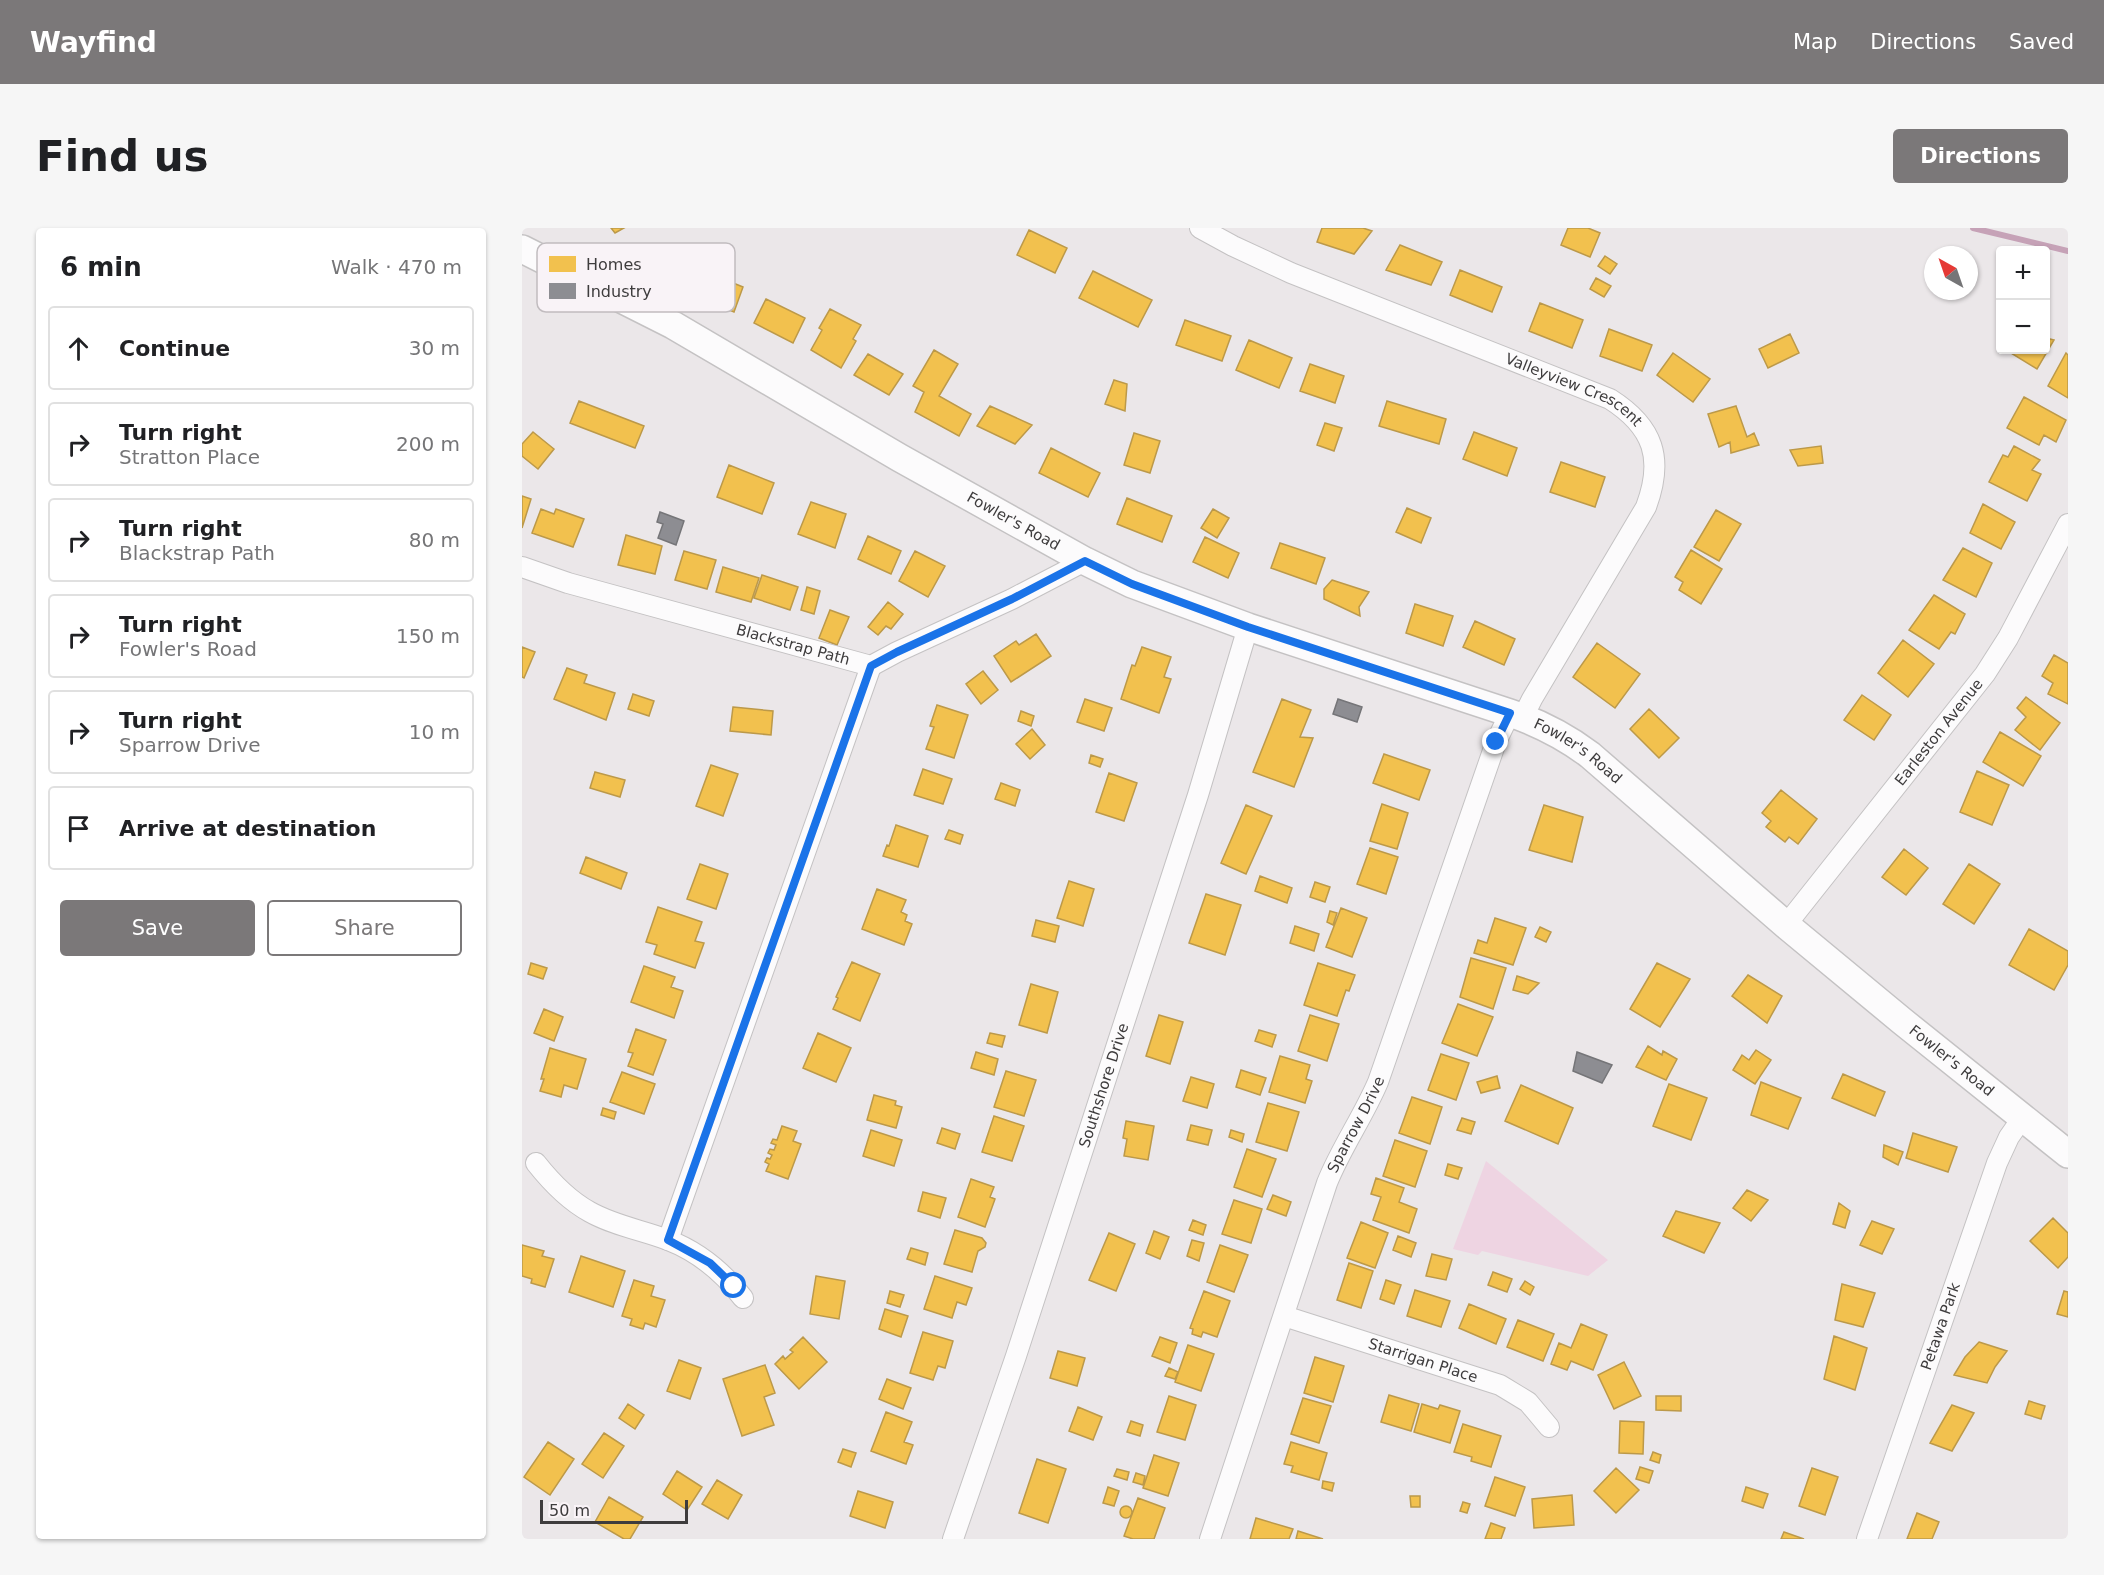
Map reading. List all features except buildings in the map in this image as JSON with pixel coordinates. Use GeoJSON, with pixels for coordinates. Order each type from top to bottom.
{"type":"FeatureCollection","features":[{"type":"Feature","properties":{"kind":"street","name":"Valleyview Crescent"},"geometry":{"type":"LineString","coordinates":[[1200,228],[1291,273],[1610,399],[1625,408],[1642,426],[1649,437],[1655,464],[1654,479],[1646,507],[1532,699],[1517,715]]}},
{"type":"Feature","properties":{"kind":"street","name":"Fowler's Road"},"geometry":{"type":"LineString","coordinates":[[522,249],[537,256]]}},
{"type":"Feature","properties":{"kind":"street","name":"Fowler's Road"},"geometry":{"type":"LineString","coordinates":[[648,312],[900,458],[1085,561],[1132,584],[1248,627],[1517,715],[1564,737],[1590,755],[1786,925],[1902,1021],[2068,1154]]}},
{"type":"Feature","properties":{"kind":"street","name":"Earleston Avenue"},"geometry":{"type":"LineString","coordinates":[[1786,925],[1985,674],[2008,638],[2068,524]]}},
{"type":"Feature","properties":{"kind":"street","name":"Blackstrap Path"},"geometry":{"type":"LineString","coordinates":[[522,567],[568,583],[871,666],[1012,599],[1085,561]]}},
{"type":"Feature","properties":{"kind":"street","name":"Southshore Drive"},"geometry":{"type":"LineString","coordinates":[[953,1539],[1016,1356],[1198,795],[1248,627]]}},
{"type":"Feature","properties":{"kind":"street"},"geometry":{"type":"LineString","coordinates":[[668,1240],[871,666]]}},
{"type":"Feature","properties":{"kind":"street","name":"Sparrow Drive"},"geometry":{"type":"LineString","coordinates":[[1210,1539],[1327,1183],[1378,1082],[1496,742],[1517,715]]}},
{"type":"Feature","properties":{"kind":"street","name":"Petawa Park"},"geometry":{"type":"LineString","coordinates":[[1867,1539],[1997,1163],[2009,1137],[2023,1117]]}},
{"type":"Feature","properties":{"kind":"street"},"geometry":{"type":"LineString","coordinates":[[536,1163],[560,1190],[588,1212],[608,1221],[668,1240],[710,1263],[723,1274],[743,1298]]}},
{"type":"Feature","properties":{"kind":"street","name":"Starrigan Place"},"geometry":{"type":"LineString","coordinates":[[1284,1316],[1500,1385],[1528,1402],[1549,1427]]}},
{"type":"Feature","properties":{"kind":"shaded area"},"geometry":{"type":"Polygon","coordinates":[[[1486,1161],[1608,1260],[1588,1276],[1482,1251],[1478,1255],[1453,1249],[1486,1161]]]}},
{"type":"Feature","properties":{"kind":"waterway"},"geometry":{"type":"LineString","coordinates":[[1973,228],[2068,251]]}},
{"type":"Feature","properties":{"kind":"route"},"geometry":{"type":"LineString","coordinates":[[734,1286],[710,1263],[668,1240],[871,666],[1012,599],[1085,561],[1132,584],[1248,627],[1510,713],[1496,742]]}}]}
